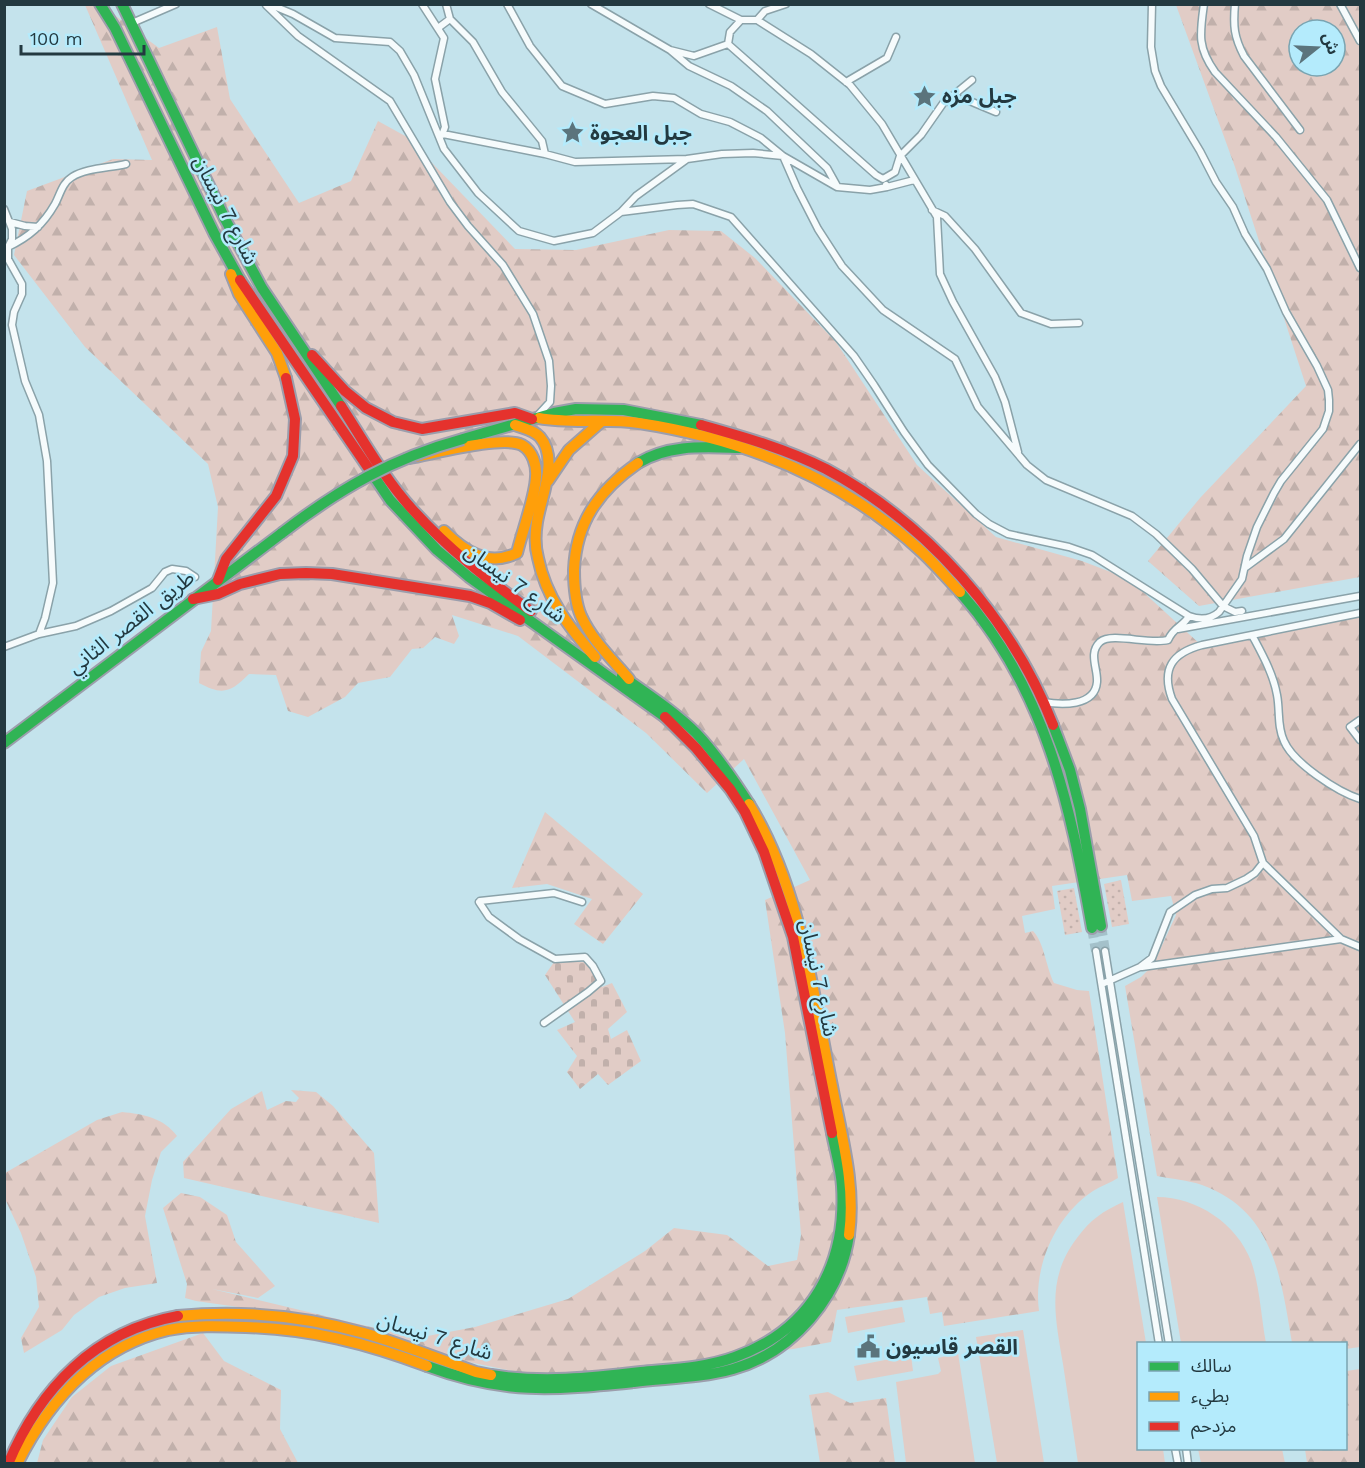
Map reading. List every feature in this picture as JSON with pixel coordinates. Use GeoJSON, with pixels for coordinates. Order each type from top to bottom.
{"type":"FeatureCollection","features":[{"type":"Feature","properties":{"kind":"main road","name":"شارع 7 نيسان"},"geometry":{"type":"LineString","coordinates":[[8,1464],[18,1439],[44,1396],[74,1365],[103,1345],[156,1320],[207,1313],[277,1317],[362,1333],[484,1374],[542,1380],[570,1380],[705,1365],[734,1358],[760,1347],[780,1334],[799,1318],[820,1291],[838,1248],[843,1216],[842,1183],[793,937],[764,852],[745,812],[730,789],[696,748],[670,722],[544,628],[469,577],[437,550],[390,500],[241,281],[214,232],[115,28],[100,4]]}},
{"type":"Feature","properties":{"kind":"main road","name":"شارع 7 نيسان"},"geometry":{"type":"LineString","coordinates":[[17,1464],[26,1443],[52,1404],[82,1373],[108,1355],[141,1338],[170,1330],[215,1326],[274,1328],[321,1333],[360,1342],[482,1383],[541,1389],[570,1389],[684,1376],[737,1367],[786,1342],[806,1324],[827,1296],[839,1272],[847,1250],[852,1217],[851,1182],[801,934],[773,849],[753,807],[738,784],[703,741],[675,715],[472,568],[412,509],[397,490],[262,288],[225,219],[122,4]]}},
{"type":"Feature","properties":{"kind":"main road"},"geometry":{"type":"LineString","coordinates":[[214,232],[239,294],[277,353],[288,382],[295,419],[293,456],[276,496],[226,559],[218,580]]}},
{"type":"Feature","properties":{"kind":"main road"},"geometry":{"type":"LineString","coordinates":[[301,345],[366,408],[393,422],[422,429],[515,413],[534,418],[563,422],[602,421],[654,424],[721,439],[788,463],[836,488],[879,515],[931,558],[971,603],[1024,685],[1049,744],[1069,808],[1097,927],[1079,805],[1070,769],[1043,702],[1006,634],[964,578],[935,547],[861,489],[834,473],[743,435],[621,409],[578,409],[534,418],[463,444]]}},
{"type":"Feature","properties":{"kind":"main road"},"geometry":{"type":"LineString","coordinates":[[545,487],[569,450],[602,421]]}},
{"type":"Feature","properties":{"kind":"main road"},"geometry":{"type":"LineString","coordinates":[[515,425],[541,438],[548,460],[536,530],[537,556],[543,577],[550,597],[563,621],[595,657]]}},
{"type":"Feature","properties":{"kind":"main road"},"geometry":{"type":"LineString","coordinates":[[412,509],[434,521],[450,539],[476,555],[497,561],[517,554],[536,478],[536,466],[531,453],[521,444],[463,444]]}},
{"type":"Feature","properties":{"kind":"main road","name":"طريق القصر الثاني"},"geometry":{"type":"LineString","coordinates":[[4,743],[312,510],[398,460],[428,449],[463,444]]}},
{"type":"Feature","properties":{"kind":"main road"},"geometry":{"type":"LineString","coordinates":[[633,684],[587,627],[579,611],[575,562],[585,520],[595,504],[609,489],[648,457],[670,449],[750,448]]}},
{"type":"Feature","properties":{"kind":"main road"},"geometry":{"type":"LineString","coordinates":[[193,598],[218,594],[240,584],[280,574],[332,574],[470,596],[490,603],[530,626],[544,628]]}},
{"type":"Feature","properties":{"kind":"street"},"geometry":{"type":"LineString","coordinates":[[132,23],[176,4]]}},
{"type":"Feature","properties":{"kind":"street"},"geometry":{"type":"LineString","coordinates":[[267,4],[293,14],[335,38],[390,42],[400,51],[414,75],[442,137],[444,149],[478,193],[519,231],[554,241],[593,233],[621,212],[636,196],[687,159]]}},
{"type":"Feature","properties":{"kind":"street"},"geometry":{"type":"LineString","coordinates":[[267,4],[298,36],[390,101],[450,202],[503,265],[533,314],[549,361],[550,402],[534,418]]}},
{"type":"Feature","properties":{"kind":"street"},"geometry":{"type":"LineString","coordinates":[[422,4],[444,38],[435,79],[445,128],[442,137]]}},
{"type":"Feature","properties":{"kind":"street"},"geometry":{"type":"LineString","coordinates":[[446,4],[450,19],[473,42],[502,93],[542,141],[545,154]]}},
{"type":"Feature","properties":{"kind":"street"},"geometry":{"type":"LineString","coordinates":[[507,4],[530,46],[562,87],[605,104],[654,96],[674,98],[700,114],[730,122],[761,138],[783,156],[837,187],[870,190],[914,180]]}},
{"type":"Feature","properties":{"kind":"street"},"geometry":{"type":"LineString","coordinates":[[591,4],[670,50],[689,66],[730,86],[766,111],[827,168],[837,187]]}},
{"type":"Feature","properties":{"kind":"street"},"geometry":{"type":"LineString","coordinates":[[709,4],[741,20],[757,20],[811,54],[846,82],[882,124],[937,218],[940,274],[950,297],[995,377],[1005,402],[1018,452]]}},
{"type":"Feature","properties":{"kind":"street"},"geometry":{"type":"LineString","coordinates":[[757,20],[765,11],[786,4]]}},
{"type":"Feature","properties":{"kind":"street"},"geometry":{"type":"LineString","coordinates":[[621,212],[649,207],[693,204],[731,217],[854,356],[928,465],[988,524],[1008,534],[1069,547],[1092,555],[1189,616],[1201,619],[1214,617],[1242,579],[1247,555],[1257,527],[1274,493],[1323,429],[1329,411],[1328,390],[1233,207],[1216,182],[1161,86],[1155,71],[1151,47],[1152,4]]}},
{"type":"Feature","properties":{"kind":"street"},"geometry":{"type":"LineString","coordinates":[[1204,4],[1201,47],[1207,61],[1276,137],[1323,194],[1360,268]]}},
{"type":"Feature","properties":{"kind":"street"},"geometry":{"type":"LineString","coordinates":[[1235,4],[1234,31],[1238,45],[1300,130]]}},
{"type":"Feature","properties":{"kind":"street"},"geometry":{"type":"LineString","coordinates":[[1340,4],[1360,41]]}},
{"type":"Feature","properties":{"kind":"street"},"geometry":{"type":"LineString","coordinates":[[438,28],[450,19]]}},
{"type":"Feature","properties":{"kind":"street"},"geometry":{"type":"LineString","coordinates":[[728,44],[730,32],[741,20]]}},
{"type":"Feature","properties":{"kind":"street"},"geometry":{"type":"LineString","coordinates":[[846,82],[886,58],[896,36]]}},
{"type":"Feature","properties":{"kind":"street"},"geometry":{"type":"LineString","coordinates":[[670,50],[694,56],[728,44]]}},
{"type":"Feature","properties":{"kind":"street"},"geometry":{"type":"LineString","coordinates":[[728,44],[883,179],[887,187]]}},
{"type":"Feature","properties":{"kind":"street"},"geometry":{"type":"LineString","coordinates":[[883,179],[895,172],[900,156],[921,135],[944,102],[972,80]]}},
{"type":"Feature","properties":{"kind":"street"},"geometry":{"type":"LineString","coordinates":[[944,102],[965,99],[996,112]]}},
{"type":"Feature","properties":{"kind":"street"},"geometry":{"type":"LineString","coordinates":[[442,137],[545,154],[575,162],[687,159],[722,154],[753,153],[783,156]]}},
{"type":"Feature","properties":{"kind":"street"},"geometry":{"type":"LineString","coordinates":[[783,156],[818,229],[842,266],[870,298],[884,310],[955,359],[978,407],[1027,465],[1046,480],[1122,510],[1144,524],[1192,569],[1223,606],[1235,612],[1242,611]]}},
{"type":"Feature","properties":{"kind":"street"},"geometry":{"type":"LineString","coordinates":[[6,248],[26,238],[38,227],[69,179],[82,172],[126,164]]}},
{"type":"Feature","properties":{"kind":"street"},"geometry":{"type":"LineString","coordinates":[[4,209],[12,234],[6,248],[8,259],[22,284],[22,294],[14,312],[12,325],[25,381],[39,415],[47,461],[53,583],[39,634]]}},
{"type":"Feature","properties":{"kind":"street"},"geometry":{"type":"LineString","coordinates":[[932,210],[945,216],[975,249],[1021,313],[1051,324],[1079,323]]}},
{"type":"Feature","properties":{"kind":"street"},"geometry":{"type":"LineString","coordinates":[[10,222],[38,227]]}},
{"type":"Feature","properties":{"kind":"street"},"geometry":{"type":"LineString","coordinates":[[1246,567],[1284,540],[1360,444]]}},
{"type":"Feature","properties":{"kind":"street"},"geometry":{"type":"LineString","coordinates":[[4,647],[39,634],[76,626],[111,611],[152,588],[165,572],[172,569],[186,571],[195,577]]}},
{"type":"Feature","properties":{"kind":"street"},"geometry":{"type":"LineString","coordinates":[[1172,631],[1360,596]]}},
{"type":"Feature","properties":{"kind":"street"},"geometry":{"type":"LineString","coordinates":[[1360,613],[1202,645],[1184,651],[1170,666],[1168,680],[1172,699],[1254,836],[1263,863],[1341,939],[1360,947]]}},
{"type":"Feature","properties":{"kind":"street"},"geometry":{"type":"LineString","coordinates":[[1043,702],[1068,704],[1085,699],[1092,694],[1097,683],[1095,650],[1101,641],[1119,638],[1161,642],[1168,640],[1172,631],[1185,622],[1189,616]]}},
{"type":"Feature","properties":{"kind":"street"},"geometry":{"type":"LineString","coordinates":[[1252,635],[1273,680],[1280,730],[1292,756],[1349,795],[1360,799]]}},
{"type":"Feature","properties":{"kind":"street"},"geometry":{"type":"LineString","coordinates":[[1360,720],[1350,727],[1360,740]]}},
{"type":"Feature","properties":{"kind":"street"},"geometry":{"type":"LineString","coordinates":[[1140,967],[1152,958],[1170,912],[1196,895],[1212,889],[1227,888],[1246,879],[1256,873],[1263,863]]}},
{"type":"Feature","properties":{"kind":"street"},"geometry":{"type":"LineString","coordinates":[[544,1023],[601,981],[585,957],[555,959],[519,939],[489,918],[479,901],[554,893],[582,902]]}},
{"type":"Feature","properties":{"kind":"street"},"geometry":{"type":"LineString","coordinates":[[1102,984],[1140,967],[1341,939]]}},
{"type":"Feature","properties":{"kind":"street"},"geometry":{"type":"LineString","coordinates":[[1096,951],[1159,1342]]}},
{"type":"Feature","properties":{"kind":"street"},"geometry":{"type":"LineString","coordinates":[[1105,951],[1169,1342]]}},
{"type":"Feature","properties":{"kind":"green space"},"geometry":{"type":"Polygon","coordinates":[[[85,5],[101,5],[159,48],[217,27],[230,99],[299,203],[351,181],[378,121],[407,137],[515,249],[576,250],[669,230],[721,231],[755,258],[836,342],[917,465],[996,537],[1082,561],[1129,579],[1201,645],[1360,613],[1360,1347],[1347,1349],[1347,1342],[1292,1342],[1278,1271],[1259,1229],[1245,1212],[1226,1197],[1202,1185],[1157,1176],[1125,986],[1141,977],[1153,965],[1176,915],[1171,896],[1132,901],[1127,875],[1052,886],[1055,909],[1022,916],[1025,933],[1033,931],[1040,942],[1054,983],[1089,991],[1118,1178],[1093,1191],[1068,1214],[1058,1228],[1043,1260],[1038,1294],[1039,1311],[944,1326],[942,1312],[930,1314],[927,1297],[837,1310],[831,1342],[793,1349],[644,1367],[537,1376],[425,1353],[342,1329],[252,1309],[185,1298],[187,1284],[163,1208],[181,1193],[200,1197],[227,1215],[236,1242],[275,1286],[258,1298],[212,1289],[417,1338],[475,1327],[568,1299],[645,1251],[674,1228],[727,1235],[768,1266],[797,1260],[801,1235],[785,1033],[765,900],[810,880],[744,759],[707,793],[646,733],[518,636],[452,615],[459,636],[454,644],[435,637],[423,648],[412,649],[390,677],[358,683],[345,697],[308,717],[288,711],[276,675],[249,674],[237,685],[221,691],[199,683],[201,652],[211,631],[218,507],[208,464],[85,347],[14,255],[27,191],[113,159],[152,160],[85,5]]]}},
{"type":"Feature","properties":{"kind":"green space"},"geometry":{"type":"Polygon","coordinates":[[[1176,5],[1360,5],[1360,577],[1199,606],[1148,561],[1200,498],[1306,386],[1235,167],[1176,5]]]}},
{"type":"Feature","properties":{"kind":"green space"},"geometry":{"type":"Polygon","coordinates":[[[545,812],[643,894],[603,944],[574,924],[592,899],[547,884],[512,888],[545,812]]]}},
{"type":"Feature","properties":{"kind":"green space"},"geometry":{"type":"Polygon","coordinates":[[[1121,880],[1129,924],[1112,927],[1104,884],[1121,880]]]}},
{"type":"Feature","properties":{"kind":"green space"},"geometry":{"type":"Polygon","coordinates":[[[1074,888],[1082,932],[1065,935],[1057,891],[1074,888]]]}},
{"type":"Feature","properties":{"kind":"green space"},"geometry":{"type":"Polygon","coordinates":[[[554,962],[586,962],[602,987],[612,983],[627,1012],[608,1029],[611,1039],[627,1030],[641,1061],[608,1085],[598,1074],[580,1089],[567,1072],[577,1056],[557,1030],[575,1022],[545,975],[554,962]]]}},
{"type":"Feature","properties":{"kind":"green space"},"geometry":{"type":"Polygon","coordinates":[[[291,1090],[316,1092],[333,1106],[374,1153],[379,1223],[184,1178],[183,1162],[231,1109],[262,1091],[267,1110],[286,1101],[296,1102],[299,1098],[291,1090]]]}},
{"type":"Feature","properties":{"kind":"green space"},"geometry":{"type":"Polygon","coordinates":[[[122,1112],[138,1114],[159,1121],[177,1136],[161,1152],[152,1180],[145,1216],[157,1283],[125,1288],[99,1297],[74,1315],[62,1330],[24,1353],[21,1338],[39,1307],[36,1277],[21,1233],[5,1199],[5,1173],[97,1120],[122,1112]]]}},
{"type":"Feature","properties":{"kind":"green space"},"geometry":{"type":"Polygon","coordinates":[[[1157,1197],[1172,1198],[1201,1207],[1226,1224],[1236,1235],[1245,1248],[1254,1271],[1266,1342],[1181,1342],[1157,1197]]]}},
{"type":"Feature","properties":{"kind":"green space"},"geometry":{"type":"Polygon","coordinates":[[[1123,1202],[1146,1342],[1137,1342],[1137,1450],[1163,1450],[1165,1463],[1078,1463],[1057,1330],[1055,1298],[1061,1268],[1067,1253],[1087,1226],[1109,1209],[1123,1202]]]}},
{"type":"Feature","properties":{"kind":"green space"},"geometry":{"type":"Polygon","coordinates":[[[902,1307],[905,1322],[848,1333],[845,1317],[902,1307]]]}},
{"type":"Feature","properties":{"kind":"green space"},"geometry":{"type":"Polygon","coordinates":[[[1023,1330],[1044,1463],[997,1463],[976,1337],[1023,1330]]]}},
{"type":"Feature","properties":{"kind":"green space"},"geometry":{"type":"Polygon","coordinates":[[[203,1333],[224,1361],[281,1390],[280,1429],[298,1463],[37,1463],[43,1440],[72,1397],[111,1366],[203,1333]]]}},
{"type":"Feature","properties":{"kind":"green space"},"geometry":{"type":"Polygon","coordinates":[[[956,1340],[975,1463],[906,1463],[896,1382],[938,1374],[941,1371],[938,1358],[950,1355],[948,1343],[956,1340]]]}},
{"type":"Feature","properties":{"kind":"green space"},"geometry":{"type":"Polygon","coordinates":[[[911,1355],[913,1371],[857,1381],[854,1366],[911,1355]]]}},
{"type":"Feature","properties":{"kind":"green space"},"geometry":{"type":"Polygon","coordinates":[[[1360,1369],[1360,1463],[1307,1463],[1305,1450],[1347,1450],[1347,1371],[1360,1369]]]}},
{"type":"Feature","properties":{"kind":"green space"},"geometry":{"type":"Polygon","coordinates":[[[828,1392],[850,1403],[886,1398],[895,1463],[820,1463],[809,1395],[828,1392]]]}},
{"type":"Feature","properties":{"kind":"green space"},"geometry":{"type":"Polygon","coordinates":[[[1198,1450],[1282,1450],[1285,1463],[1201,1463],[1198,1450]]]}},
{"type":"Feature","properties":{"kind":"tunnel"},"geometry":{"type":"LineString","coordinates":[[1101,926],[1105,951]]}},
{"type":"Feature","properties":{"kind":"tunnel"},"geometry":{"type":"LineString","coordinates":[[1092,928],[1096,951]]}},
{"type":"Feature","properties":{"kind":"traffic: fast"},"geometry":{"type":"LineString","coordinates":[[100,4],[115,28],[214,233],[240,280]]}},
{"type":"Feature","properties":{"kind":"traffic: fast"},"geometry":{"type":"LineString","coordinates":[[122,4],[225,219],[262,288],[341,406]]}},
{"type":"Feature","properties":{"kind":"traffic: fast"},"geometry":{"type":"LineString","coordinates":[[463,439],[576,409],[624,410],[701,425]]}},
{"type":"Feature","properties":{"kind":"traffic: fast"},"geometry":{"type":"LineString","coordinates":[[282,533],[324,502],[390,465],[463,439]]}},
{"type":"Feature","properties":{"kind":"traffic: fast"},"geometry":{"type":"LineString","coordinates":[[638,463],[662,452],[687,448],[739,448]]}},
{"type":"Feature","properties":{"kind":"traffic: fast"},"geometry":{"type":"LineString","coordinates":[[369,469],[390,500],[437,550],[469,577],[665,717]]}},
{"type":"Feature","properties":{"kind":"traffic: fast"},"geometry":{"type":"LineString","coordinates":[[4,743],[282,533]]}},
{"type":"Feature","properties":{"kind":"traffic: fast"},"geometry":{"type":"LineString","coordinates":[[960,592],[989,629],[1014,668],[1034,708],[1063,793],[1084,882],[1092,928]]}},
{"type":"Feature","properties":{"kind":"traffic: fast"},"geometry":{"type":"LineString","coordinates":[[622,676],[670,710],[696,733],[724,767],[749,804]]}},
{"type":"Feature","properties":{"kind":"traffic: fast"},"geometry":{"type":"LineString","coordinates":[[1053,725],[1070,770],[1080,809],[1101,926]]}},
{"type":"Feature","properties":{"kind":"traffic: fast"},"geometry":{"type":"LineString","coordinates":[[491,1375],[528,1379],[566,1379],[700,1366],[735,1357],[762,1345],[784,1330],[804,1312],[819,1291],[830,1268],[838,1242],[842,1215],[842,1186],[832,1133]]}},
{"type":"Feature","properties":{"kind":"traffic: fast"},"geometry":{"type":"LineString","coordinates":[[427,1366],[481,1382],[529,1388],[605,1385],[696,1376],[733,1369],[755,1361],[776,1349],[810,1318],[836,1279],[849,1235]]}},
{"type":"Feature","properties":{"kind":"traffic: slow"},"geometry":{"type":"LineString","coordinates":[[231,274],[239,294],[277,353],[286,378]]}},
{"type":"Feature","properties":{"kind":"traffic: slow"},"geometry":{"type":"LineString","coordinates":[[539,418],[639,423],[678,430],[754,452],[790,466],[859,503],[891,526],[927,557],[960,592]]}},
{"type":"Feature","properties":{"kind":"traffic: slow"},"geometry":{"type":"LineString","coordinates":[[548,481],[569,450],[602,421]]}},
{"type":"Feature","properties":{"kind":"traffic: slow"},"geometry":{"type":"LineString","coordinates":[[515,425],[538,435],[548,456],[547,478],[536,531],[536,549],[542,573],[560,611],[595,657]]}},
{"type":"Feature","properties":{"kind":"traffic: slow"},"geometry":{"type":"LineString","coordinates":[[409,458],[499,442],[522,445],[534,459],[535,485],[517,553],[506,557],[487,558],[469,551],[444,531]]}},
{"type":"Feature","properties":{"kind":"traffic: slow"},"geometry":{"type":"LineString","coordinates":[[629,679],[597,641],[581,616],[575,594],[574,570],[579,537],[592,509],[612,484],[638,463]]}},
{"type":"Feature","properties":{"kind":"traffic: slow"},"geometry":{"type":"LineString","coordinates":[[749,804],[781,870],[793,905],[811,977],[849,1178],[851,1197],[849,1235]]}},
{"type":"Feature","properties":{"kind":"traffic: slow"},"geometry":{"type":"LineString","coordinates":[[178,1316],[248,1314],[318,1322],[378,1337],[476,1372],[491,1375]]}},
{"type":"Feature","properties":{"kind":"traffic: slow"},"geometry":{"type":"LineString","coordinates":[[17,1464],[44,1418],[78,1379],[119,1349],[142,1338],[168,1330],[216,1326],[270,1328],[316,1334],[382,1350],[427,1366]]}},
{"type":"Feature","properties":{"kind":"traffic: jam"},"geometry":{"type":"LineString","coordinates":[[240,280],[369,469]]}},
{"type":"Feature","properties":{"kind":"traffic: jam"},"geometry":{"type":"LineString","coordinates":[[312,355],[345,391],[366,408],[393,422],[422,429],[515,413],[532,419]]}},
{"type":"Feature","properties":{"kind":"traffic: jam"},"geometry":{"type":"LineString","coordinates":[[218,580],[226,559],[276,496],[293,456],[295,419],[286,378]]}},
{"type":"Feature","properties":{"kind":"traffic: jam"},"geometry":{"type":"LineString","coordinates":[[341,406],[383,472],[412,509],[469,563],[531,611]]}},
{"type":"Feature","properties":{"kind":"traffic: jam"},"geometry":{"type":"LineString","coordinates":[[701,425],[796,455],[826,469],[863,491],[898,516],[962,577],[990,611],[1036,686],[1053,725]]}},
{"type":"Feature","properties":{"kind":"traffic: jam"},"geometry":{"type":"LineString","coordinates":[[193,599],[218,594],[240,584],[280,574],[332,574],[470,596],[490,603],[520,620]]}},
{"type":"Feature","properties":{"kind":"traffic: jam"},"geometry":{"type":"LineString","coordinates":[[665,717],[696,748],[730,789],[745,812],[764,852],[793,937],[832,1133]]}},
{"type":"Feature","properties":{"kind":"traffic: jam"},"geometry":{"type":"LineString","coordinates":[[8,1464],[36,1411],[74,1367],[96,1349],[121,1335],[148,1324],[178,1316]]}},
{"type":"Feature","properties":{"kind":"place","name":"جبل مزه"},"geometry":{"type":"Point","coordinates":[924,96]}},
{"type":"Feature","properties":{"kind":"place","name":"جبل العجوة"},"geometry":{"type":"Point","coordinates":[572,133]}},
{"type":"Feature","properties":{"kind":"place","name":"القصر قاسيون"},"geometry":{"type":"Point","coordinates":[868,1347]}}]}
